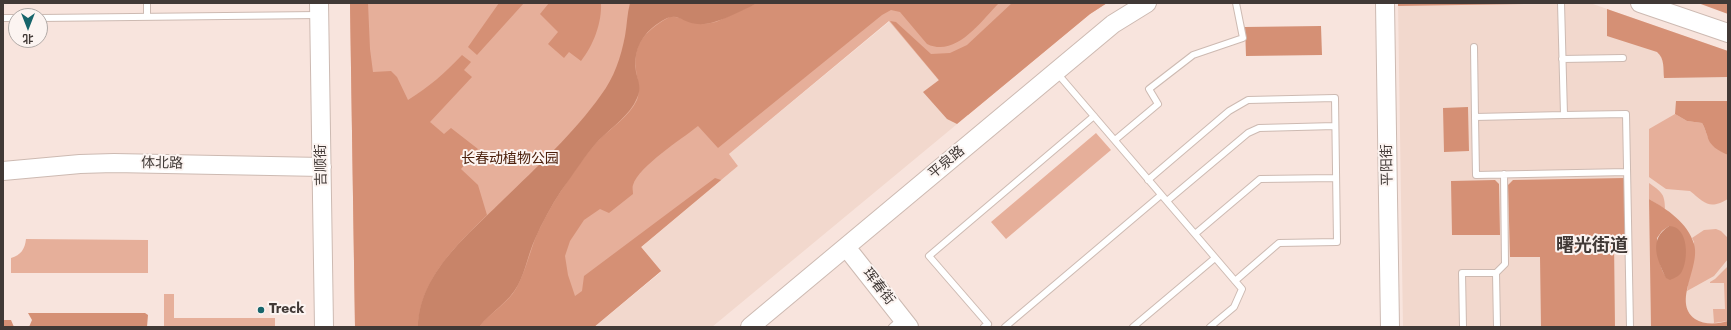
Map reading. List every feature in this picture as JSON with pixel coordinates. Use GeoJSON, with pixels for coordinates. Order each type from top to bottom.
{"type":"FeatureCollection","features":[{"type":"Feature","properties":{"kind":"street","name":"平泉路"},"geometry":{"type":"LineString","coordinates":[[750,327],[1113,24],[1147,3]]}},
{"type":"Feature","properties":{"kind":"street","name":"平阳街"},"geometry":{"type":"LineString","coordinates":[[1385,3],[1390,327]]}},
{"type":"Feature","properties":{"kind":"street"},"geometry":{"type":"LineString","coordinates":[[1640,3],[1728,33]]}},
{"type":"Feature","properties":{"kind":"street","name":"吉顺街"},"geometry":{"type":"LineString","coordinates":[[319,9],[324,327]]}},
{"type":"Feature","properties":{"kind":"street","name":"体北路"},"geometry":{"type":"LineString","coordinates":[[3,172],[80,164],[114,163],[322,167]]}},
{"type":"Feature","properties":{"kind":"street","name":"珲春街"},"geometry":{"type":"LineString","coordinates":[[846,247],[901,324]]}},
{"type":"Feature","properties":{"kind":"lane"},"geometry":{"type":"LineString","coordinates":[[147,3],[147,16]]}},
{"type":"Feature","properties":{"kind":"lane"},"geometry":{"type":"LineString","coordinates":[[1115,140],[1158,104],[1149,89],[1193,55],[1243,38],[1236,3]]}},
{"type":"Feature","properties":{"kind":"lane"},"geometry":{"type":"LineString","coordinates":[[1561,3],[1564,115]]}},
{"type":"Feature","properties":{"kind":"lane"},"geometry":{"type":"LineString","coordinates":[[48,18],[147,16],[319,9]]}},
{"type":"Feature","properties":{"kind":"lane"},"geometry":{"type":"LineString","coordinates":[[1474,47],[1476,174],[1627,172]]}},
{"type":"Feature","properties":{"kind":"lane"},"geometry":{"type":"LineString","coordinates":[[1562,59],[1623,58]]}},
{"type":"Feature","properties":{"kind":"lane"},"geometry":{"type":"LineString","coordinates":[[1056,71],[1242,289],[1234,307],[1210,327]]}},
{"type":"Feature","properties":{"kind":"lane"},"geometry":{"type":"LineString","coordinates":[[1148,180],[1229,111],[1248,100],[1335,98],[1337,242],[1279,243],[1235,281]]}},
{"type":"Feature","properties":{"kind":"lane"},"geometry":{"type":"LineString","coordinates":[[1475,117],[1626,114],[1630,327]]}},
{"type":"Feature","properties":{"kind":"lane"},"geometry":{"type":"LineString","coordinates":[[984,327],[988,324],[929,256],[1094,116]]}},
{"type":"Feature","properties":{"kind":"lane"},"geometry":{"type":"LineString","coordinates":[[1167,201],[1248,133],[1259,128],[1335,126]]}},
{"type":"Feature","properties":{"kind":"lane"},"geometry":{"type":"LineString","coordinates":[[1463,327],[1462,273],[1496,273],[1506,264],[1504,174]]}},
{"type":"Feature","properties":{"kind":"lane"},"geometry":{"type":"LineString","coordinates":[[1195,234],[1260,179],[1336,178]]}},
{"type":"Feature","properties":{"kind":"lane"},"geometry":{"type":"LineString","coordinates":[[1005,327],[1161,195]]}},
{"type":"Feature","properties":{"kind":"lane"},"geometry":{"type":"LineString","coordinates":[[1133,327],[1215,258]]}},
{"type":"Feature","properties":{"kind":"lane"},"geometry":{"type":"LineString","coordinates":[[1496,273],[1497,327]]}},
{"type":"Feature","properties":{"kind":"shaded area"},"geometry":{"type":"Polygon","coordinates":[[[350,3],[368,3],[370,49],[373,72],[391,71],[397,77],[408,100],[423,90],[462,55],[471,62],[464,70],[472,77],[430,122],[444,134],[451,128],[478,149],[461,169],[478,185],[487,215],[452,251],[432,279],[420,310],[418,327],[355,327],[350,3]]]}},
{"type":"Feature","properties":{"kind":"shaded area"},"geometry":{"type":"Polygon","coordinates":[[[499,3],[524,3],[477,55],[468,47],[499,3]]]}},
{"type":"Feature","properties":{"kind":"shaded area"},"geometry":{"type":"Polygon","coordinates":[[[549,3],[601,3],[600,18],[596,34],[581,61],[569,52],[564,58],[548,44],[558,32],[540,14],[549,3]]]}},
{"type":"Feature","properties":{"kind":"shaded area"},"geometry":{"type":"Polygon","coordinates":[[[630,3],[757,3],[716,22],[695,24],[679,18],[669,18],[661,21],[647,32],[640,42],[636,54],[635,66],[639,88],[634,104],[630,110],[594,146],[557,197],[538,233],[521,279],[510,297],[479,327],[418,327],[421,307],[427,289],[436,272],[448,256],[476,226],[567,136],[591,109],[606,88],[621,52],[630,3]]]}},
{"type":"Feature","properties":{"kind":"shaded area"},"geometry":{"type":"Polygon","coordinates":[[[757,3],[999,3],[967,36],[948,46],[938,47],[927,44],[900,12],[891,10],[882,15],[718,148],[698,126],[652,161],[637,178],[633,186],[633,194],[609,213],[600,209],[584,220],[570,241],[565,256],[568,275],[575,296],[582,291],[584,276],[715,178],[721,180],[641,247],[661,271],[594,327],[479,327],[515,291],[543,223],[574,171],[594,145],[625,117],[634,106],[639,92],[635,60],[640,44],[649,31],[671,16],[705,24],[716,22],[757,3]]]}},
{"type":"Feature","properties":{"kind":"shaded area"},"geometry":{"type":"Polygon","coordinates":[[[1012,3],[1107,3],[1090,14],[957,124],[947,119],[923,92],[939,80],[890,21],[896,22],[931,54],[950,53],[967,45],[1012,3]]]}},
{"type":"Feature","properties":{"kind":"shaded area"},"geometry":{"type":"Polygon","coordinates":[[[1398,3],[1590,3],[1728,51],[1728,327],[1403,327],[1398,3]]]}},
{"type":"Feature","properties":{"kind":"shaded area"},"geometry":{"type":"Polygon","coordinates":[[[1398,3],[1524,3],[1524,4],[1398,6],[1398,3]]]}},
{"type":"Feature","properties":{"kind":"shaded area"},"geometry":{"type":"Polygon","coordinates":[[[1698,3],[1728,3],[1728,14],[1698,3]]]}},
{"type":"Feature","properties":{"kind":"shaded area"},"geometry":{"type":"Polygon","coordinates":[[[1607,9],[1728,51],[1728,77],[1664,78],[1662,61],[1657,52],[1607,36],[1607,9]]]}},
{"type":"Feature","properties":{"kind":"shaded area"},"geometry":{"type":"Polygon","coordinates":[[[890,21],[968,115],[712,327],[594,327],[661,272],[641,247],[738,166],[729,154],[890,21]]]}},
{"type":"Feature","properties":{"kind":"shaded area"},"geometry":{"type":"Polygon","coordinates":[[[1321,26],[1322,55],[1246,56],[1245,27],[1321,26]]]}},
{"type":"Feature","properties":{"kind":"shaded area"},"geometry":{"type":"Polygon","coordinates":[[[1676,101],[1728,101],[1728,155],[1712,145],[1702,123],[1687,121],[1675,114],[1676,101]]]}},
{"type":"Feature","properties":{"kind":"shaded area"},"geometry":{"type":"Polygon","coordinates":[[[1468,107],[1469,151],[1444,152],[1443,108],[1468,107]]]}},
{"type":"Feature","properties":{"kind":"shaded area"},"geometry":{"type":"Polygon","coordinates":[[[1625,178],[1626,241],[1614,241],[1615,327],[1541,327],[1540,257],[1510,257],[1508,185],[1513,180],[1625,178]]]}},
{"type":"Feature","properties":{"kind":"shaded area"},"geometry":{"type":"Polygon","coordinates":[[[1495,180],[1499,184],[1500,235],[1452,235],[1451,181],[1495,180]]]}},
{"type":"Feature","properties":{"kind":"shaded area"},"geometry":{"type":"Polygon","coordinates":[[[1649,199],[1670,212],[1682,223],[1691,236],[1694,244],[1694,263],[1686,294],[1686,303],[1689,312],[1695,319],[1707,323],[1720,323],[1728,321],[1728,327],[1651,327],[1649,199]],[[1669,226],[1662,231],[1657,238],[1661,266],[1665,276],[1669,279],[1669,226]]]}},
{"type":"Feature","properties":{"kind":"shaded area"},"geometry":{"type":"Polygon","coordinates":[[[1669,226],[1676,228],[1680,232],[1686,245],[1684,268],[1681,273],[1670,280],[1666,278],[1657,257],[1656,250],[1658,237],[1662,231],[1669,226]]]}},
{"type":"Feature","properties":{"kind":"shaded area"},"geometry":{"type":"Polygon","coordinates":[[[28,313],[145,313],[148,315],[147,327],[29,327],[32,320],[28,313]]]}},
{"type":"Feature","properties":{"kind":"shaded area"},"geometry":{"type":"Polygon","coordinates":[[[3,320],[11,320],[14,327],[3,327],[3,320]]]}},
{"type":"Feature","properties":{"kind":"green space","name":"长春动植物公园"},"geometry":{"type":"Polygon","coordinates":[[[350,3],[1107,3],[1090,14],[968,115],[889,21],[729,154],[738,166],[641,247],[661,271],[594,327],[355,327],[350,3]]]}},
{"type":"Feature","properties":{"kind":"green space"},"geometry":{"type":"Polygon","coordinates":[[[1675,114],[1687,121],[1702,123],[1712,144],[1728,155],[1728,199],[1716,204],[1708,204],[1690,191],[1666,189],[1649,177],[1649,129],[1675,114]]]}},
{"type":"Feature","properties":{"kind":"green space"},"geometry":{"type":"Polygon","coordinates":[[[1096,133],[1111,150],[1006,239],[991,222],[1096,133]]]}},
{"type":"Feature","properties":{"kind":"green space"},"geometry":{"type":"Polygon","coordinates":[[[1649,183],[1662,193],[1665,209],[1649,199],[1649,183]]]}},
{"type":"Feature","properties":{"kind":"green space"},"geometry":{"type":"Polygon","coordinates":[[[1716,229],[1721,231],[1728,238],[1728,259],[1714,276],[1687,291],[1694,242],[1692,238],[1704,230],[1716,229]]]}},
{"type":"Feature","properties":{"kind":"green space"},"geometry":{"type":"Polygon","coordinates":[[[26,239],[148,240],[148,273],[11,273],[11,258],[22,251],[25,246],[26,239]]]}},
{"type":"Feature","properties":{"kind":"green space"},"geometry":{"type":"Polygon","coordinates":[[[1728,266],[1728,321],[1714,323],[1713,309],[1725,309],[1724,283],[1710,282],[1728,266]]]}},
{"type":"Feature","properties":{"kind":"green space"},"geometry":{"type":"Polygon","coordinates":[[[164,294],[174,294],[174,318],[275,318],[275,327],[164,327],[164,294]]]}},
{"type":"Feature","properties":{"kind":"place","name":"Treck"},"geometry":{"type":"Point","coordinates":[261,310]}},
{"type":"Feature","properties":{"kind":"district","name":"曙光街道"},"geometry":{"type":"Point","coordinates":[1592,247]}}]}
